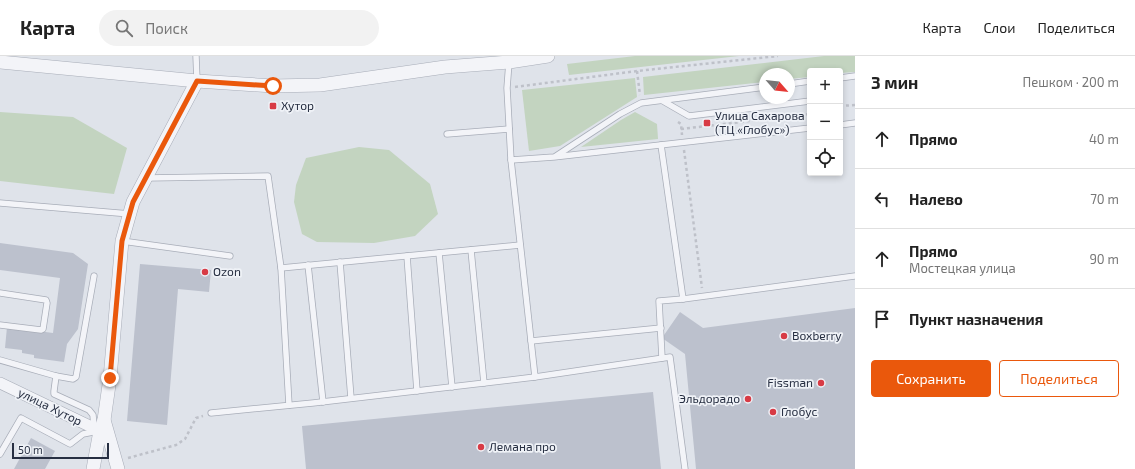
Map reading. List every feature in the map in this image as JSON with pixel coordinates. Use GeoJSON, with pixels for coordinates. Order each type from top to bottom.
{"type":"FeatureCollection","features":[{"type":"Feature","properties":{"kind":"street"},"geometry":{"type":"LineString","coordinates":[[0,62],[197,81],[273,86],[320,85],[446,62],[509,62],[548,56]]}},
{"type":"Feature","properties":{"kind":"street"},"geometry":{"type":"LineString","coordinates":[[93,469],[99,426],[110,378],[122,241],[132,208],[146,178],[197,81]]}},
{"type":"Feature","properties":{"kind":"street","name":"улица Хутор"},"geometry":{"type":"LineString","coordinates":[[0,383],[99,426]]}},
{"type":"Feature","properties":{"kind":"street"},"geometry":{"type":"LineString","coordinates":[[99,426],[118,469]]}},
{"type":"Feature","properties":{"kind":"lane"},"geometry":{"type":"LineString","coordinates":[[196,56],[197,81]]}},
{"type":"Feature","properties":{"kind":"lane"},"geometry":{"type":"LineString","coordinates":[[509,62],[507,88],[511,160],[535,377]]}},
{"type":"Feature","properties":{"kind":"lane"},"geometry":{"type":"LineString","coordinates":[[843,78],[855,76]]}},
{"type":"Feature","properties":{"kind":"lane"},"geometry":{"type":"LineString","coordinates":[[843,81],[848,77]]}},
{"type":"Feature","properties":{"kind":"lane"},"geometry":{"type":"LineString","coordinates":[[795,83],[807,81]]}},
{"type":"Feature","properties":{"kind":"lane"},"geometry":{"type":"LineString","coordinates":[[554,158],[620,114],[641,103],[759,88]]}},
{"type":"Feature","properties":{"kind":"lane"},"geometry":{"type":"LineString","coordinates":[[663,100],[688,116],[807,101]]}},
{"type":"Feature","properties":{"kind":"lane"},"geometry":{"type":"LineString","coordinates":[[843,125],[855,123]]}},
{"type":"Feature","properties":{"kind":"lane"},"geometry":{"type":"LineString","coordinates":[[511,160],[554,158],[807,128]]}},
{"type":"Feature","properties":{"kind":"lane"},"geometry":{"type":"LineString","coordinates":[[447,134],[509,129]]}},
{"type":"Feature","properties":{"kind":"lane"},"geometry":{"type":"LineString","coordinates":[[661,145],[683,298]]}},
{"type":"Feature","properties":{"kind":"lane"},"geometry":{"type":"LineString","coordinates":[[146,178],[268,176],[281,268],[289,405]]}},
{"type":"Feature","properties":{"kind":"lane"},"geometry":{"type":"LineString","coordinates":[[0,203],[132,208]]}},
{"type":"Feature","properties":{"kind":"lane"},"geometry":{"type":"LineString","coordinates":[[122,241],[230,256]]}},
{"type":"Feature","properties":{"kind":"lane"},"geometry":{"type":"LineString","coordinates":[[281,268],[520,246]]}},
{"type":"Feature","properties":{"kind":"lane"},"geometry":{"type":"LineString","coordinates":[[471,250],[484,383]]}},
{"type":"Feature","properties":{"kind":"lane"},"geometry":{"type":"LineString","coordinates":[[439,253],[452,386]]}},
{"type":"Feature","properties":{"kind":"lane"},"geometry":{"type":"LineString","coordinates":[[406,256],[417,391]]}},
{"type":"Feature","properties":{"kind":"lane"},"geometry":{"type":"LineString","coordinates":[[340,262],[351,398]]}},
{"type":"Feature","properties":{"kind":"lane"},"geometry":{"type":"LineString","coordinates":[[308,265],[323,402]]}},
{"type":"Feature","properties":{"kind":"lane"},"geometry":{"type":"LineString","coordinates":[[0,360],[56,376],[72,379],[76,377],[94,276]]}},
{"type":"Feature","properties":{"kind":"lane"},"geometry":{"type":"LineString","coordinates":[[662,358],[659,301],[855,276]]}},
{"type":"Feature","properties":{"kind":"lane"},"geometry":{"type":"LineString","coordinates":[[0,293],[46,300],[47,303],[43,329],[41,330],[0,325]]}},
{"type":"Feature","properties":{"kind":"lane"},"geometry":{"type":"LineString","coordinates":[[531,341],[661,328]]}},
{"type":"Feature","properties":{"kind":"lane"},"geometry":{"type":"LineString","coordinates":[[211,413],[323,402],[535,377],[670,357],[685,469]]}},
{"type":"Feature","properties":{"kind":"lane"},"geometry":{"type":"LineString","coordinates":[[0,454],[21,418],[70,444],[83,434],[99,426],[89,410],[54,394],[56,376]]}},
{"type":"Feature","properties":{"kind":"path"},"geometry":{"type":"LineString","coordinates":[[507,88],[637,71],[778,56]]}},
{"type":"Feature","properties":{"kind":"path"},"geometry":{"type":"LineString","coordinates":[[637,71],[641,103]]}},
{"type":"Feature","properties":{"kind":"path"},"geometry":{"type":"LineString","coordinates":[[843,106],[855,105]]}},
{"type":"Feature","properties":{"kind":"path"},"geometry":{"type":"LineString","coordinates":[[681,129],[807,114]]}},
{"type":"Feature","properties":{"kind":"path"},"geometry":{"type":"LineString","coordinates":[[676,120],[681,124],[703,296]]}},
{"type":"Feature","properties":{"kind":"path"},"geometry":{"type":"LineString","coordinates":[[128,458],[176,445],[184,439],[196,418],[211,413]]}},
{"type":"Feature","properties":{"kind":"green space"},"geometry":{"type":"Polygon","coordinates":[[[635,56],[739,56],[569,75],[567,64],[635,56]]]}},
{"type":"Feature","properties":{"kind":"green space"},"geometry":{"type":"Polygon","coordinates":[[[824,56],[855,56],[855,72],[843,73],[843,68],[807,68],[807,77],[795,78],[795,68],[759,68],[759,83],[644,95],[643,77],[824,56]]]}},
{"type":"Feature","properties":{"kind":"green space"},"geometry":{"type":"Polygon","coordinates":[[[635,78],[637,97],[560,146],[529,151],[522,90],[635,78]]]}},
{"type":"Feature","properties":{"kind":"green space"},"geometry":{"type":"Polygon","coordinates":[[[0,112],[73,117],[127,148],[114,194],[0,181],[0,112]]]}},
{"type":"Feature","properties":{"kind":"green space"},"geometry":{"type":"Polygon","coordinates":[[[635,112],[657,124],[658,139],[581,147],[621,120],[635,112]]]}},
{"type":"Feature","properties":{"kind":"green space"},"geometry":{"type":"Polygon","coordinates":[[[359,147],[389,150],[430,184],[438,214],[415,236],[374,243],[317,242],[302,234],[294,202],[296,185],[306,158],[359,147]]]}},
{"type":"Feature","properties":{"kind":"building"},"geometry":{"type":"Polygon","coordinates":[[[0,243],[73,253],[88,264],[78,329],[67,344],[64,362],[34,358],[34,355],[22,353],[22,350],[5,348],[7,327],[53,333],[60,278],[0,270],[0,243]]]}},
{"type":"Feature","properties":{"kind":"building"},"geometry":{"type":"Polygon","coordinates":[[[140,264],[211,270],[209,292],[178,289],[167,425],[127,421],[140,264]]]}},
{"type":"Feature","properties":{"kind":"building","name":"Глобус"},"geometry":{"type":"Polygon","coordinates":[[[855,308],[855,469],[696,469],[685,354],[662,338],[680,312],[703,328],[855,308]]]}},
{"type":"Feature","properties":{"kind":"building","name":"Лемана про"},"geometry":{"type":"Polygon","coordinates":[[[653,392],[661,469],[306,469],[302,426],[653,392]]]}},
{"type":"Feature","properties":{"kind":"building"},"geometry":{"type":"Polygon","coordinates":[[[31,438],[55,451],[45,469],[14,469],[31,438]]]}},
{"type":"Feature","properties":{"kind":"place","name":"Хутор"},"geometry":{"type":"Point","coordinates":[273,106]}},
{"type":"Feature","properties":{"kind":"place","name":"Улица Сахарова (ТЦ «Глобус»)"},"geometry":{"type":"Point","coordinates":[707,123]}},
{"type":"Feature","properties":{"kind":"place","name":"Ozon"},"geometry":{"type":"Point","coordinates":[205,272]}},
{"type":"Feature","properties":{"kind":"place","name":"Boxberry"},"geometry":{"type":"Point","coordinates":[784,336]}},
{"type":"Feature","properties":{"kind":"place","name":"Fissman"},"geometry":{"type":"Point","coordinates":[821,383]}},
{"type":"Feature","properties":{"kind":"place","name":"Эльдорадо"},"geometry":{"type":"Point","coordinates":[748,399]}},
{"type":"Feature","properties":{"kind":"place","name":"Глобус"},"geometry":{"type":"Point","coordinates":[773,412]}},
{"type":"Feature","properties":{"kind":"place","name":"Лемана про"},"geometry":{"type":"Point","coordinates":[481,447]}},
{"type":"Feature","properties":{"kind":"route"},"geometry":{"type":"LineString","coordinates":[[110,378],[122,241],[133,202],[197,81],[273,86]]}}]}
